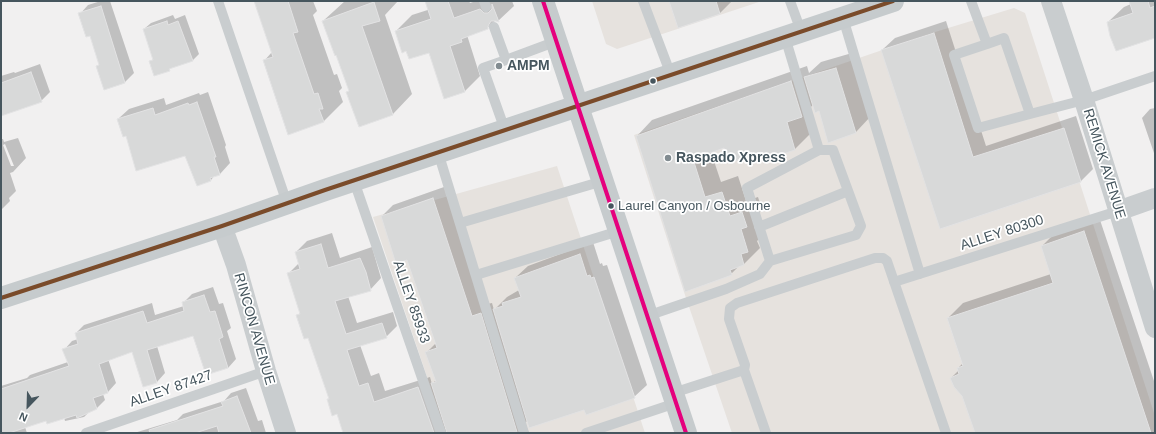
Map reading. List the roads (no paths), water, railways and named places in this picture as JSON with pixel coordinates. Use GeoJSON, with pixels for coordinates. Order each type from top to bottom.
{"type":"FeatureCollection","features":[{"type":"Feature","properties":{"kind":"main road"},"geometry":{"type":"LineString","coordinates":[[543,1],[686,433]]}},
{"type":"Feature","properties":{"kind":"main road"},"geometry":{"type":"LineString","coordinates":[[1,298],[222,226],[438,152],[893,1]]}},
{"type":"Feature","properties":{"kind":"street","name":"REMICK AVENUE"},"geometry":{"type":"LineString","coordinates":[[1052,1],[1155,328]]}},
{"type":"Feature","properties":{"kind":"street"},"geometry":{"type":"LineString","coordinates":[[1118,210],[1155,198]]}},
{"type":"Feature","properties":{"kind":"street","name":"RINCON AVENUE"},"geometry":{"type":"LineString","coordinates":[[222,226],[236,265],[266,371],[286,433]]}},
{"type":"Feature","properties":{"kind":"lane"},"geometry":{"type":"LineString","coordinates":[[218,1],[287,203]]}},
{"type":"Feature","properties":{"kind":"lane"},"geometry":{"type":"LineString","coordinates":[[643,1],[670,75]]}},
{"type":"Feature","properties":{"kind":"lane"},"geometry":{"type":"LineString","coordinates":[[790,1],[793,34],[819,150]]}},
{"type":"Feature","properties":{"kind":"lane"},"geometry":{"type":"LineString","coordinates":[[971,1],[986,44]]}},
{"type":"Feature","properties":{"kind":"lane"},"geometry":{"type":"LineString","coordinates":[[842,18],[920,274]]}},
{"type":"Feature","properties":{"kind":"lane"},"geometry":{"type":"LineString","coordinates":[[494,27],[506,60]]}},
{"type":"Feature","properties":{"kind":"lane"},"geometry":{"type":"LineString","coordinates":[[1030,114],[1004,38],[954,55],[978,128],[1084,100],[1155,76]]}},
{"type":"Feature","properties":{"kind":"lane"},"geometry":{"type":"LineString","coordinates":[[506,130],[483,68],[557,42]]}},
{"type":"Feature","properties":{"kind":"lane"},"geometry":{"type":"LineString","coordinates":[[647,316],[726,288],[760,274],[770,261],[856,235],[861,226],[833,150],[819,150],[747,188],[770,261]]}},
{"type":"Feature","properties":{"kind":"lane"},"geometry":{"type":"LineString","coordinates":[[438,152],[524,433]]}},
{"type":"Feature","properties":{"kind":"lane","name":"ALLEY 85933"},"geometry":{"type":"LineString","coordinates":[[354,181],[441,433]]}},
{"type":"Feature","properties":{"kind":"lane"},"geometry":{"type":"LineString","coordinates":[[460,223],[603,181]]}},
{"type":"Feature","properties":{"kind":"lane"},"geometry":{"type":"LineString","coordinates":[[759,227],[848,191]]}},
{"type":"Feature","properties":{"kind":"lane","name":"ALLEY 80300"},"geometry":{"type":"LineString","coordinates":[[894,282],[1118,210]]}},
{"type":"Feature","properties":{"kind":"lane"},"geometry":{"type":"LineString","coordinates":[[476,275],[619,231]]}},
{"type":"Feature","properties":{"kind":"lane"},"geometry":{"type":"LineString","coordinates":[[766,433],[744,370],[745,365],[729,319],[728,313],[730,308],[737,303],[875,258],[883,258],[887,261],[946,433]]}},
{"type":"Feature","properties":{"kind":"lane"},"geometry":{"type":"LineString","coordinates":[[586,433],[744,370]]}},
{"type":"Feature","properties":{"kind":"lane","name":"ALLEY 87427"},"geometry":{"type":"LineString","coordinates":[[86,433],[266,371]]}},
{"type":"Feature","properties":{"kind":"place","name":"AMPM"},"geometry":{"type":"Point","coordinates":[499,66]}},
{"type":"Feature","properties":{"kind":"place","name":"Raspado Xpress"},"geometry":{"type":"Point","coordinates":[668,158]}},
{"type":"Feature","properties":{"kind":"place","name":"Laurel Canyon / Osbourne"},"geometry":{"type":"Point","coordinates":[611,206]}}]}
